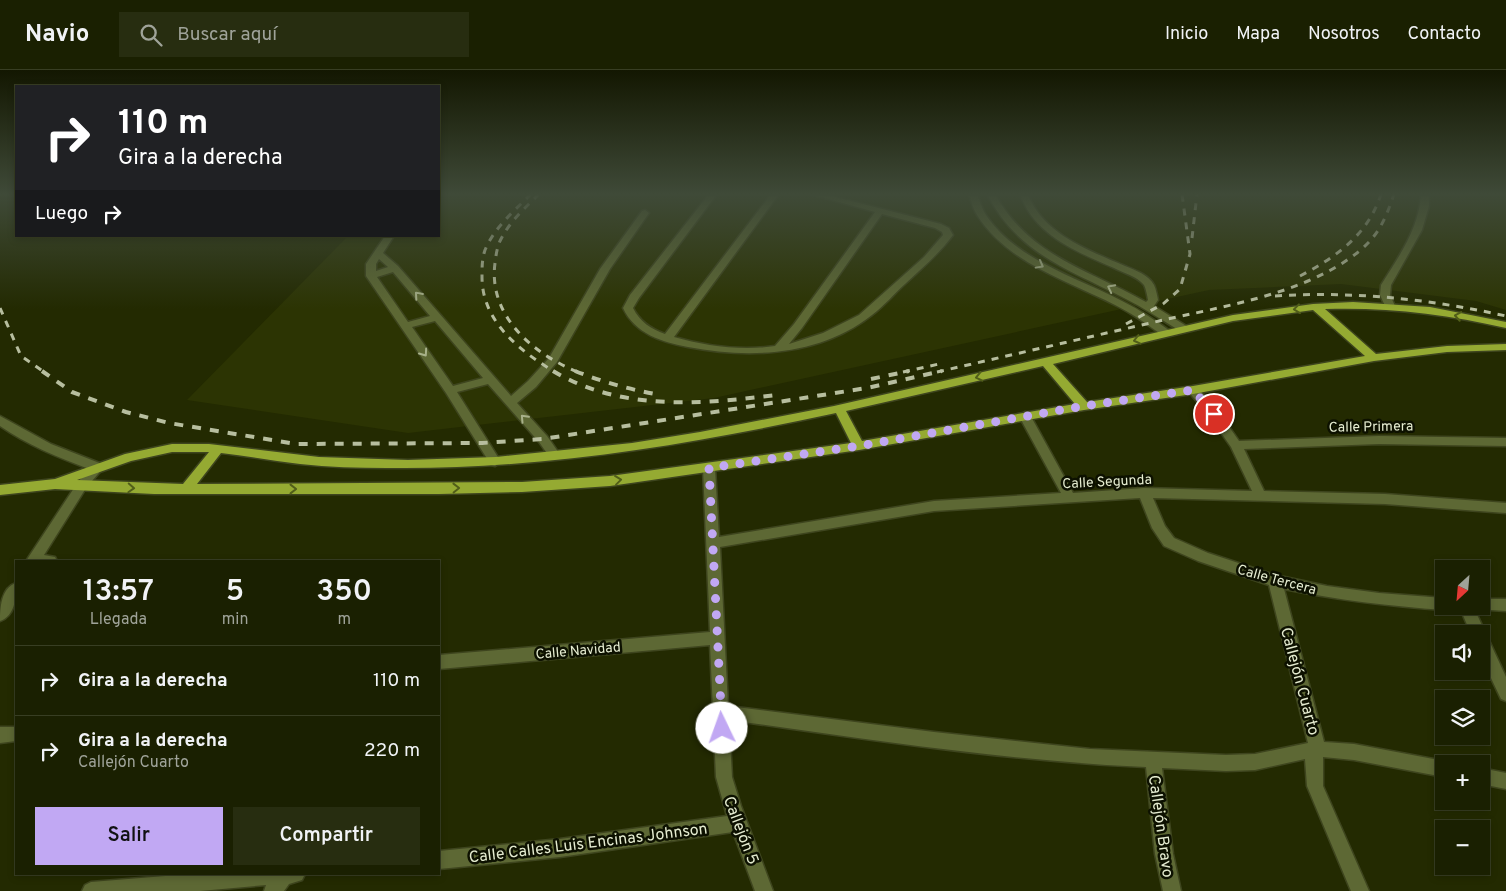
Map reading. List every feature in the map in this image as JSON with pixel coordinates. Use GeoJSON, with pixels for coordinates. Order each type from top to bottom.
{"type":"FeatureCollection","features":[{"type":"Feature","properties":{"kind":"main road"},"geometry":{"type":"LineString","coordinates":[[55,484],[133,455],[169,448],[218,449],[328,462],[376,464],[495,462],[555,456],[683,438],[839,408],[1184,329],[1258,314],[1316,307],[1351,305],[1418,308],[1506,325]]}},
{"type":"Feature","properties":{"kind":"main road"},"geometry":{"type":"LineString","coordinates":[[1316,307],[1374,358]]}},
{"type":"Feature","properties":{"kind":"main road"},"geometry":{"type":"LineString","coordinates":[[0,490],[55,484],[186,489],[522,487],[610,481],[859,446],[1025,416],[1193,390],[1374,358],[1447,349],[1506,347]]}},
{"type":"Feature","properties":{"kind":"main road"},"geometry":{"type":"LineString","coordinates":[[1045,362],[1084,406]]}},
{"type":"Feature","properties":{"kind":"main road"},"geometry":{"type":"LineString","coordinates":[[839,408],[859,446]]}},
{"type":"Feature","properties":{"kind":"main road"},"geometry":{"type":"LineString","coordinates":[[186,489],[218,449]]}},
{"type":"Feature","properties":{"kind":"street"},"geometry":{"type":"LineString","coordinates":[[510,403],[532,384],[554,360],[605,269],[631,232]]}},
{"type":"Feature","properties":{"kind":"street"},"geometry":{"type":"LineString","coordinates":[[684,232],[628,308],[631,315],[638,324],[667,339],[736,351],[761,351],[779,348],[835,332],[864,316],[913,272],[948,234],[947,232]]}},
{"type":"Feature","properties":{"kind":"street"},"geometry":{"type":"LineString","coordinates":[[667,339],[746,232]]}},
{"type":"Feature","properties":{"kind":"street"},"geometry":{"type":"LineString","coordinates":[[779,348],[798,326],[865,232]]}},
{"type":"Feature","properties":{"kind":"street"},"geometry":{"type":"LineString","coordinates":[[996,232],[1027,257],[1053,272],[1120,304],[1166,333]]}},
{"type":"Feature","properties":{"kind":"street"},"geometry":{"type":"LineString","coordinates":[[1020,232],[1030,243],[1062,263],[1148,307],[1184,329]]}},
{"type":"Feature","properties":{"kind":"street"},"geometry":{"type":"LineString","coordinates":[[1054,232],[1139,276],[1149,285],[1153,300],[1148,307]]}},
{"type":"Feature","properties":{"kind":"street"},"geometry":{"type":"LineString","coordinates":[[1390,306],[1385,295],[1386,286],[1416,232]]}},
{"type":"Feature","properties":{"kind":"street"},"geometry":{"type":"LineString","coordinates":[[389,237],[371,264],[371,276],[450,390],[495,462]]}},
{"type":"Feature","properties":{"kind":"street"},"geometry":{"type":"LineString","coordinates":[[378,252],[395,268],[438,317],[490,380],[543,439],[555,456]]}},
{"type":"Feature","properties":{"kind":"street"},"geometry":{"type":"LineString","coordinates":[[371,276],[395,268]]}},
{"type":"Feature","properties":{"kind":"street"},"geometry":{"type":"LineString","coordinates":[[405,326],[438,317]]}},
{"type":"Feature","properties":{"kind":"street"},"geometry":{"type":"LineString","coordinates":[[450,390],[490,380]]}},
{"type":"Feature","properties":{"kind":"street"},"geometry":{"type":"LineString","coordinates":[[1193,390],[1214,414],[1236,445],[1260,495]]}},
{"type":"Feature","properties":{"kind":"street"},"geometry":{"type":"LineString","coordinates":[[1025,416],[1070,498]]}},
{"type":"Feature","properties":{"kind":"street"},"geometry":{"type":"LineString","coordinates":[[0,420],[11,428],[51,449],[98,467],[82,486],[34,560]]}},
{"type":"Feature","properties":{"kind":"street","name":"Calle Primera"},"geometry":{"type":"LineString","coordinates":[[1236,445],[1380,440],[1506,442]]}},
{"type":"Feature","properties":{"kind":"street","name":"Callejón 5"},"geometry":{"type":"LineString","coordinates":[[709,468],[724,777],[738,823],[753,856],[764,891]]}},
{"type":"Feature","properties":{"kind":"street","name":"Calle Segunda"},"geometry":{"type":"LineString","coordinates":[[713,543],[934,506],[1144,493],[1385,499],[1506,508]]}},
{"type":"Feature","properties":{"kind":"street","name":"Calle Tercera"},"geometry":{"type":"LineString","coordinates":[[1144,493],[1159,528],[1169,542],[1202,557],[1274,581],[1327,592],[1370,598],[1435,603]]}},
{"type":"Feature","properties":{"kind":"street","name":"Callejón Cuarto"},"geometry":{"type":"LineString","coordinates":[[1274,581],[1318,749],[1313,760],[1316,786],[1360,891]]}},
{"type":"Feature","properties":{"kind":"street"},"geometry":{"type":"LineString","coordinates":[[1,611],[15,590]]}},
{"type":"Feature","properties":{"kind":"street"},"geometry":{"type":"LineString","coordinates":[[1490,605],[1506,605]]}},
{"type":"Feature","properties":{"kind":"street","name":"Calle Navidad"},"geometry":{"type":"LineString","coordinates":[[440,662],[718,638]]}},
{"type":"Feature","properties":{"kind":"street"},"geometry":{"type":"LineString","coordinates":[[1490,659],[1506,694]]}},
{"type":"Feature","properties":{"kind":"street"},"geometry":{"type":"LineString","coordinates":[[722,712],[934,740],[1153,761],[1255,762],[1318,749],[1354,752],[1435,767]]}},
{"type":"Feature","properties":{"kind":"street"},"geometry":{"type":"LineString","coordinates":[[0,735],[15,734]]}},
{"type":"Feature","properties":{"kind":"street","name":"Callejón Bravo"},"geometry":{"type":"LineString","coordinates":[[1153,761],[1164,854],[1172,891]]}},
{"type":"Feature","properties":{"kind":"street"},"geometry":{"type":"LineString","coordinates":[[1490,778],[1506,781]]}},
{"type":"Feature","properties":{"kind":"street","name":"Calle Calles Luis Encinas Johnson"},"geometry":{"type":"LineString","coordinates":[[440,860],[560,848],[738,823]]}},
{"type":"Feature","properties":{"kind":"street"},"geometry":{"type":"LineString","coordinates":[[97,891],[212,877],[264,875]]}},
{"type":"Feature","properties":{"kind":"street"},"geometry":{"type":"LineString","coordinates":[[273,891],[289,875]]}},
{"type":"Feature","properties":{"kind":"shaded area"},"geometry":{"type":"Polygon","coordinates":[[[440,232],[1506,232],[1506,310],[1476,301],[1341,284],[1209,290],[714,398],[408,433],[187,400],[347,237],[440,237],[440,232]]]}},
{"type":"Feature","properties":{"kind":"railway"},"geometry":{"type":"LineString","coordinates":[[495,232],[485,250],[482,270],[484,293],[488,308],[505,334],[529,355],[555,372]]}},
{"type":"Feature","properties":{"kind":"railway"},"geometry":{"type":"LineString","coordinates":[[505,232],[497,249],[495,282],[499,300],[506,316],[530,344],[545,355],[578,372]]}},
{"type":"Feature","properties":{"kind":"railway"},"geometry":{"type":"LineString","coordinates":[[1126,324],[1163,304],[1180,289],[1190,254],[1187,232]]}},
{"type":"Feature","properties":{"kind":"railway"},"geometry":{"type":"LineString","coordinates":[[1192,238],[1193,232]]}},
{"type":"Feature","properties":{"kind":"railway"},"geometry":{"type":"LineString","coordinates":[[1300,276],[1338,253],[1360,232]]}},
{"type":"Feature","properties":{"kind":"railway"},"geometry":{"type":"LineString","coordinates":[[937,372],[1233,305],[1283,291],[1329,271],[1350,258],[1366,245],[1377,232]]}},
{"type":"Feature","properties":{"kind":"railway"},"geometry":{"type":"LineString","coordinates":[[1275,296],[1334,295],[1391,298],[1449,305],[1506,316]]}},
{"type":"Feature","properties":{"kind":"railway"},"geometry":{"type":"LineString","coordinates":[[0,308],[21,356],[44,372]]}},
{"type":"Feature","properties":{"kind":"railway"},"geometry":{"type":"LineString","coordinates":[[903,372],[939,364]]}},
{"type":"Feature","properties":{"kind":"railway"},"geometry":{"type":"LineString","coordinates":[[42,371],[72,392],[126,412],[169,423],[296,444],[482,443],[543,439],[867,388],[942,371]]}},
{"type":"Feature","properties":{"kind":"railway"},"geometry":{"type":"LineString","coordinates":[[575,371],[617,385],[661,395]]}},
{"type":"Feature","properties":{"kind":"railway"},"geometry":{"type":"LineString","coordinates":[[871,379],[909,371]]}},
{"type":"Feature","properties":{"kind":"railway"},"geometry":{"type":"LineString","coordinates":[[555,372],[579,384],[606,393],[662,402],[720,401],[777,395]]}},
{"type":"Feature","properties":{"kind":"route"},"geometry":{"type":"LineString","coordinates":[[722,728],[709,468],[859,446],[1084,406],[1193,390],[1214,414]]}}]}
